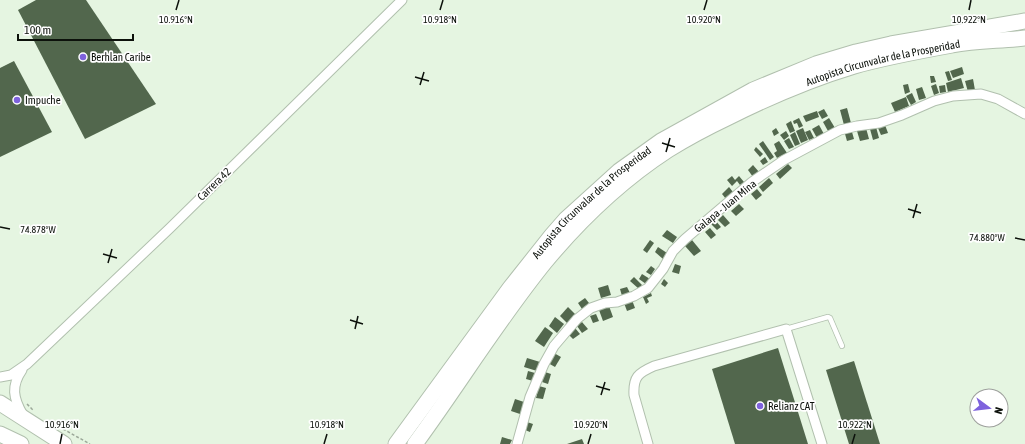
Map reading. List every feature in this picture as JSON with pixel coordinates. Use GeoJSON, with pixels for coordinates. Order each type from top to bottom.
{"type":"FeatureCollection","features":[{"type":"Feature","properties":{"kind":"highway","name":"Autopista Circunvalar de la Prosperidad"},"geometry":{"type":"LineString","coordinates":[[396,444],[510,288],[552,235],[566,219],[619,170],[661,141],[754,90],[823,62],[856,52],[891,44],[1025,21]]}},
{"type":"Feature","properties":{"kind":"highway","name":"Autopista Circunvalar de la Prosperidad"},"geometry":{"type":"LineString","coordinates":[[415,444],[518,296],[546,261],[576,228],[603,202],[628,180],[668,150],[753,105],[819,77],[856,65],[954,44],[1025,38]]}},
{"type":"Feature","properties":{"kind":"highway"},"geometry":{"type":"LineString","coordinates":[[0,402],[34,418],[64,444]]}},
{"type":"Feature","properties":{"kind":"highway"},"geometry":{"type":"LineString","coordinates":[[393,444],[414,420]]}},
{"type":"Feature","properties":{"kind":"highway"},"geometry":{"type":"LineString","coordinates":[[419,444],[427,428]]}},
{"type":"Feature","properties":{"kind":"highway"},"geometry":{"type":"LineString","coordinates":[[0,434],[21,444]]}},
{"type":"Feature","properties":{"kind":"street","name":"Carrera 42"},"geometry":{"type":"LineString","coordinates":[[34,418],[24,415],[16,404],[14,391],[16,378],[24,367],[402,0]]}},
{"type":"Feature","properties":{"kind":"street","name":"Galapa - Juan Mina"},"geometry":{"type":"LineString","coordinates":[[517,444],[530,397],[544,364],[554,346],[577,319],[591,308],[605,303],[617,302],[634,296],[648,288],[663,269],[673,251],[685,239],[752,182],[784,160],[840,130],[879,123],[934,101],[953,96],[981,94],[998,99],[1025,114]]}},
{"type":"Feature","properties":{"kind":"street"},"geometry":{"type":"LineString","coordinates":[[648,444],[633,388],[636,378],[642,371],[654,366],[786,329],[822,444]]}},
{"type":"Feature","properties":{"kind":"street","name":"Carrera 42"},"geometry":{"type":"LineString","coordinates":[[0,377],[11,375],[24,367]]}},
{"type":"Feature","properties":{"kind":"lane"},"geometry":{"type":"LineString","coordinates":[[786,329],[828,317],[830,318],[842,346]]}},
{"type":"Feature","properties":{"kind":"path"},"geometry":{"type":"LineString","coordinates":[[26,403],[34,418]]}},
{"type":"Feature","properties":{"kind":"path"},"geometry":{"type":"LineString","coordinates":[[62,429],[90,444]]}},
{"type":"Feature","properties":{"kind":"building","name":"Berhlan Caribe"},"geometry":{"type":"Polygon","coordinates":[[[36,0],[86,0],[156,104],[85,139],[18,10],[36,0]]]}},
{"type":"Feature","properties":{"kind":"building","name":"Impuche"},"geometry":{"type":"Polygon","coordinates":[[[14,61],[52,132],[0,157],[0,68],[14,61]]]}},
{"type":"Feature","properties":{"kind":"building"},"geometry":{"type":"Polygon","coordinates":[[[962,67],[964,74],[953,78],[950,71],[962,67]]]}},
{"type":"Feature","properties":{"kind":"building"},"geometry":{"type":"Polygon","coordinates":[[[949,71],[952,80],[948,81],[945,72],[949,71]]]}},
{"type":"Feature","properties":{"kind":"building"},"geometry":{"type":"Polygon","coordinates":[[[930,76],[934,76],[936,82],[931,83],[930,76]]]}},
{"type":"Feature","properties":{"kind":"building"},"geometry":{"type":"Polygon","coordinates":[[[961,78],[964,88],[948,92],[946,83],[961,78]]]}},
{"type":"Feature","properties":{"kind":"building"},"geometry":{"type":"Polygon","coordinates":[[[973,79],[975,90],[968,92],[965,81],[973,79]]]}},
{"type":"Feature","properties":{"kind":"building"},"geometry":{"type":"Polygon","coordinates":[[[908,84],[910,92],[905,94],[903,85],[908,84]]]}},
{"type":"Feature","properties":{"kind":"building"},"geometry":{"type":"Polygon","coordinates":[[[936,84],[939,93],[934,95],[931,86],[936,84]]]}},
{"type":"Feature","properties":{"kind":"building"},"geometry":{"type":"Polygon","coordinates":[[[945,85],[946,92],[940,93],[939,86],[945,85]]]}},
{"type":"Feature","properties":{"kind":"building"},"geometry":{"type":"Polygon","coordinates":[[[922,87],[926,98],[919,100],[916,89],[922,87]]]}},
{"type":"Feature","properties":{"kind":"building"},"geometry":{"type":"Polygon","coordinates":[[[912,93],[916,102],[911,105],[906,96],[912,93]]]}},
{"type":"Feature","properties":{"kind":"building"},"geometry":{"type":"Polygon","coordinates":[[[906,97],[909,106],[895,112],[891,103],[906,97]]]}},
{"type":"Feature","properties":{"kind":"building"},"geometry":{"type":"Polygon","coordinates":[[[847,108],[851,123],[844,125],[840,110],[847,108]]]}},
{"type":"Feature","properties":{"kind":"building"},"geometry":{"type":"Polygon","coordinates":[[[824,109],[828,116],[822,119],[818,112],[824,109]]]}},
{"type":"Feature","properties":{"kind":"building"},"geometry":{"type":"Polygon","coordinates":[[[817,111],[819,117],[806,122],[803,116],[817,111]]]}},
{"type":"Feature","properties":{"kind":"building"},"geometry":{"type":"Polygon","coordinates":[[[799,118],[803,126],[799,128],[797,123],[794,124],[793,121],[799,118]]]}},
{"type":"Feature","properties":{"kind":"building"},"geometry":{"type":"Polygon","coordinates":[[[829,118],[835,128],[828,131],[823,122],[829,118]]]}},
{"type":"Feature","properties":{"kind":"building"},"geometry":{"type":"Polygon","coordinates":[[[791,121],[795,131],[790,133],[786,124],[791,121]]]}},
{"type":"Feature","properties":{"kind":"building"},"geometry":{"type":"Polygon","coordinates":[[[819,125],[824,134],[817,138],[812,129],[819,125]]]}},
{"type":"Feature","properties":{"kind":"building"},"geometry":{"type":"Polygon","coordinates":[[[885,125],[888,133],[881,135],[878,128],[885,125]]]}},
{"type":"Feature","properties":{"kind":"building"},"geometry":{"type":"Polygon","coordinates":[[[876,127],[879,138],[873,140],[870,129],[876,127]]]}},
{"type":"Feature","properties":{"kind":"building"},"geometry":{"type":"Polygon","coordinates":[[[776,128],[779,133],[774,136],[772,131],[776,128]]]}},
{"type":"Feature","properties":{"kind":"building"},"geometry":{"type":"Polygon","coordinates":[[[803,128],[808,140],[801,143],[796,131],[803,128]]]}},
{"type":"Feature","properties":{"kind":"building"},"geometry":{"type":"Polygon","coordinates":[[[866,128],[869,139],[860,141],[857,131],[866,128]]]}},
{"type":"Feature","properties":{"kind":"building"},"geometry":{"type":"Polygon","coordinates":[[[810,130],[814,138],[809,140],[805,132],[810,130]]]}},
{"type":"Feature","properties":{"kind":"building"},"geometry":{"type":"Polygon","coordinates":[[[786,131],[789,136],[784,140],[780,135],[786,131]]]}},
{"type":"Feature","properties":{"kind":"building"},"geometry":{"type":"Polygon","coordinates":[[[795,132],[800,144],[795,146],[790,135],[795,132]]]}},
{"type":"Feature","properties":{"kind":"building"},"geometry":{"type":"Polygon","coordinates":[[[852,132],[854,139],[847,141],[845,134],[852,132]]]}},
{"type":"Feature","properties":{"kind":"building"},"geometry":{"type":"Polygon","coordinates":[[[789,138],[794,147],[789,149],[784,141],[789,138]]]}},
{"type":"Feature","properties":{"kind":"building"},"geometry":{"type":"Polygon","coordinates":[[[763,141],[774,157],[770,160],[759,144],[763,141]]]}},
{"type":"Feature","properties":{"kind":"building"},"geometry":{"type":"Polygon","coordinates":[[[779,141],[787,153],[777,158],[774,153],[777,151],[774,144],[779,141]]]}},
{"type":"Feature","properties":{"kind":"building"},"geometry":{"type":"Polygon","coordinates":[[[756,147],[763,154],[760,157],[754,150],[756,147]]]}},
{"type":"Feature","properties":{"kind":"building"},"geometry":{"type":"Polygon","coordinates":[[[765,157],[768,162],[763,165],[760,161],[765,157]]]}},
{"type":"Feature","properties":{"kind":"building"},"geometry":{"type":"Polygon","coordinates":[[[788,164],[792,168],[780,179],[776,174],[788,164]]]}},
{"type":"Feature","properties":{"kind":"building"},"geometry":{"type":"Polygon","coordinates":[[[753,165],[759,172],[753,177],[748,170],[753,165]]]}},
{"type":"Feature","properties":{"kind":"building"},"geometry":{"type":"Polygon","coordinates":[[[732,176],[735,180],[739,176],[744,182],[740,185],[737,181],[732,186],[727,180],[732,176]]]}},
{"type":"Feature","properties":{"kind":"building"},"geometry":{"type":"Polygon","coordinates":[[[769,178],[773,183],[763,192],[759,187],[769,178]]]}},
{"type":"Feature","properties":{"kind":"building"},"geometry":{"type":"Polygon","coordinates":[[[729,187],[733,192],[726,199],[722,194],[729,187]]]}},
{"type":"Feature","properties":{"kind":"building"},"geometry":{"type":"Polygon","coordinates":[[[757,189],[762,195],[756,200],[751,194],[757,189]]]}},
{"type":"Feature","properties":{"kind":"building"},"geometry":{"type":"Polygon","coordinates":[[[739,204],[744,209],[736,216],[731,211],[739,204]]]}},
{"type":"Feature","properties":{"kind":"building"},"geometry":{"type":"Polygon","coordinates":[[[723,215],[730,223],[725,227],[718,220],[723,215]]]}},
{"type":"Feature","properties":{"kind":"building"},"geometry":{"type":"Polygon","coordinates":[[[715,220],[721,227],[717,230],[711,224],[715,220]]]}},
{"type":"Feature","properties":{"kind":"building"},"geometry":{"type":"Polygon","coordinates":[[[710,228],[716,235],[711,239],[705,232],[710,228]]]}},
{"type":"Feature","properties":{"kind":"building"},"geometry":{"type":"Polygon","coordinates":[[[667,230],[677,237],[673,243],[662,236],[667,230]]]}},
{"type":"Feature","properties":{"kind":"building"},"geometry":{"type":"Polygon","coordinates":[[[650,240],[654,243],[647,253],[643,250],[650,240]]]}},
{"type":"Feature","properties":{"kind":"building"},"geometry":{"type":"Polygon","coordinates":[[[692,240],[701,251],[694,256],[685,246],[692,240]]]}},
{"type":"Feature","properties":{"kind":"building"},"geometry":{"type":"Polygon","coordinates":[[[658,247],[667,253],[663,259],[655,252],[658,247]]]}},
{"type":"Feature","properties":{"kind":"building"},"geometry":{"type":"Polygon","coordinates":[[[675,264],[681,266],[679,274],[672,272],[675,264]]]}},
{"type":"Feature","properties":{"kind":"building"},"geometry":{"type":"Polygon","coordinates":[[[651,266],[655,269],[651,275],[646,272],[651,266]]]}},
{"type":"Feature","properties":{"kind":"building"},"geometry":{"type":"Polygon","coordinates":[[[642,274],[650,279],[646,284],[639,279],[642,274]]]}},
{"type":"Feature","properties":{"kind":"building"},"geometry":{"type":"Polygon","coordinates":[[[634,277],[642,285],[639,289],[630,281],[634,277]]]}},
{"type":"Feature","properties":{"kind":"building"},"geometry":{"type":"Polygon","coordinates":[[[664,279],[668,283],[665,287],[661,284],[664,279]]]}},
{"type":"Feature","properties":{"kind":"building"},"geometry":{"type":"Polygon","coordinates":[[[608,285],[611,295],[601,298],[598,288],[608,285]]]}},
{"type":"Feature","properties":{"kind":"building"},"geometry":{"type":"Polygon","coordinates":[[[627,287],[630,293],[622,296],[620,289],[627,287]]]}},
{"type":"Feature","properties":{"kind":"building"},"geometry":{"type":"Polygon","coordinates":[[[651,293],[652,296],[647,298],[649,302],[646,304],[643,297],[651,293]]]}},
{"type":"Feature","properties":{"kind":"building"},"geometry":{"type":"Polygon","coordinates":[[[585,298],[589,303],[582,309],[578,303],[585,298]]]}},
{"type":"Feature","properties":{"kind":"building"},"geometry":{"type":"Polygon","coordinates":[[[632,300],[635,308],[627,311],[624,303],[632,300]]]}},
{"type":"Feature","properties":{"kind":"building"},"geometry":{"type":"Polygon","coordinates":[[[609,306],[613,317],[603,321],[599,310],[609,306]]]}},
{"type":"Feature","properties":{"kind":"building"},"geometry":{"type":"Polygon","coordinates":[[[568,307],[576,315],[567,323],[560,316],[568,307]]]}},
{"type":"Feature","properties":{"kind":"building"},"geometry":{"type":"Polygon","coordinates":[[[596,314],[599,321],[593,323],[590,316],[596,314]]]}},
{"type":"Feature","properties":{"kind":"building"},"geometry":{"type":"Polygon","coordinates":[[[555,317],[564,324],[557,333],[549,326],[555,317]]]}},
{"type":"Feature","properties":{"kind":"building"},"geometry":{"type":"Polygon","coordinates":[[[582,322],[588,329],[582,333],[577,326],[582,322]]]}},
{"type":"Feature","properties":{"kind":"building"},"geometry":{"type":"Polygon","coordinates":[[[545,327],[553,333],[544,347],[535,341],[545,327]]]}},
{"type":"Feature","properties":{"kind":"building"},"geometry":{"type":"Polygon","coordinates":[[[575,328],[580,334],[573,339],[568,334],[575,328]]]}},
{"type":"Feature","properties":{"kind":"building","name":"Relianz CAT"},"geometry":{"type":"Polygon","coordinates":[[[778,348],[808,444],[735,444],[712,369],[778,348]]]}},
{"type":"Feature","properties":{"kind":"building"},"geometry":{"type":"Polygon","coordinates":[[[554,353],[561,357],[555,367],[548,363],[554,353]]]}},
{"type":"Feature","properties":{"kind":"building"},"geometry":{"type":"Polygon","coordinates":[[[527,358],[540,362],[537,371],[524,367],[527,358]]]}},
{"type":"Feature","properties":{"kind":"building"},"geometry":{"type":"Polygon","coordinates":[[[854,361],[880,444],[849,444],[826,370],[854,361]]]}},
{"type":"Feature","properties":{"kind":"building"},"geometry":{"type":"Polygon","coordinates":[[[528,371],[535,373],[533,381],[526,379],[528,371]]]}},
{"type":"Feature","properties":{"kind":"building"},"geometry":{"type":"Polygon","coordinates":[[[545,372],[551,374],[548,384],[542,382],[545,372]]]}},
{"type":"Feature","properties":{"kind":"building"},"geometry":{"type":"Polygon","coordinates":[[[539,386],[546,388],[543,399],[536,398],[539,386]]]}},
{"type":"Feature","properties":{"kind":"building"},"geometry":{"type":"Polygon","coordinates":[[[515,399],[524,402],[520,414],[511,411],[515,399]]]}},
{"type":"Feature","properties":{"kind":"building"},"geometry":{"type":"Polygon","coordinates":[[[527,422],[533,424],[530,432],[525,430],[527,422]]]}},
{"type":"Feature","properties":{"kind":"building"},"geometry":{"type":"Polygon","coordinates":[[[502,437],[512,440],[510,444],[500,444],[502,437]]]}},
{"type":"Feature","properties":{"kind":"building"},"geometry":{"type":"Polygon","coordinates":[[[582,439],[584,444],[567,444],[582,439]]]}},
{"type":"Feature","properties":{"kind":"place","name":"Berhlan Caribe"},"geometry":{"type":"Point","coordinates":[83,57]}},
{"type":"Feature","properties":{"kind":"place","name":"Impuche"},"geometry":{"type":"Point","coordinates":[17,100]}},
{"type":"Feature","properties":{"kind":"place","name":"Relianz CAT"},"geometry":{"type":"Point","coordinates":[760,406]}}]}
